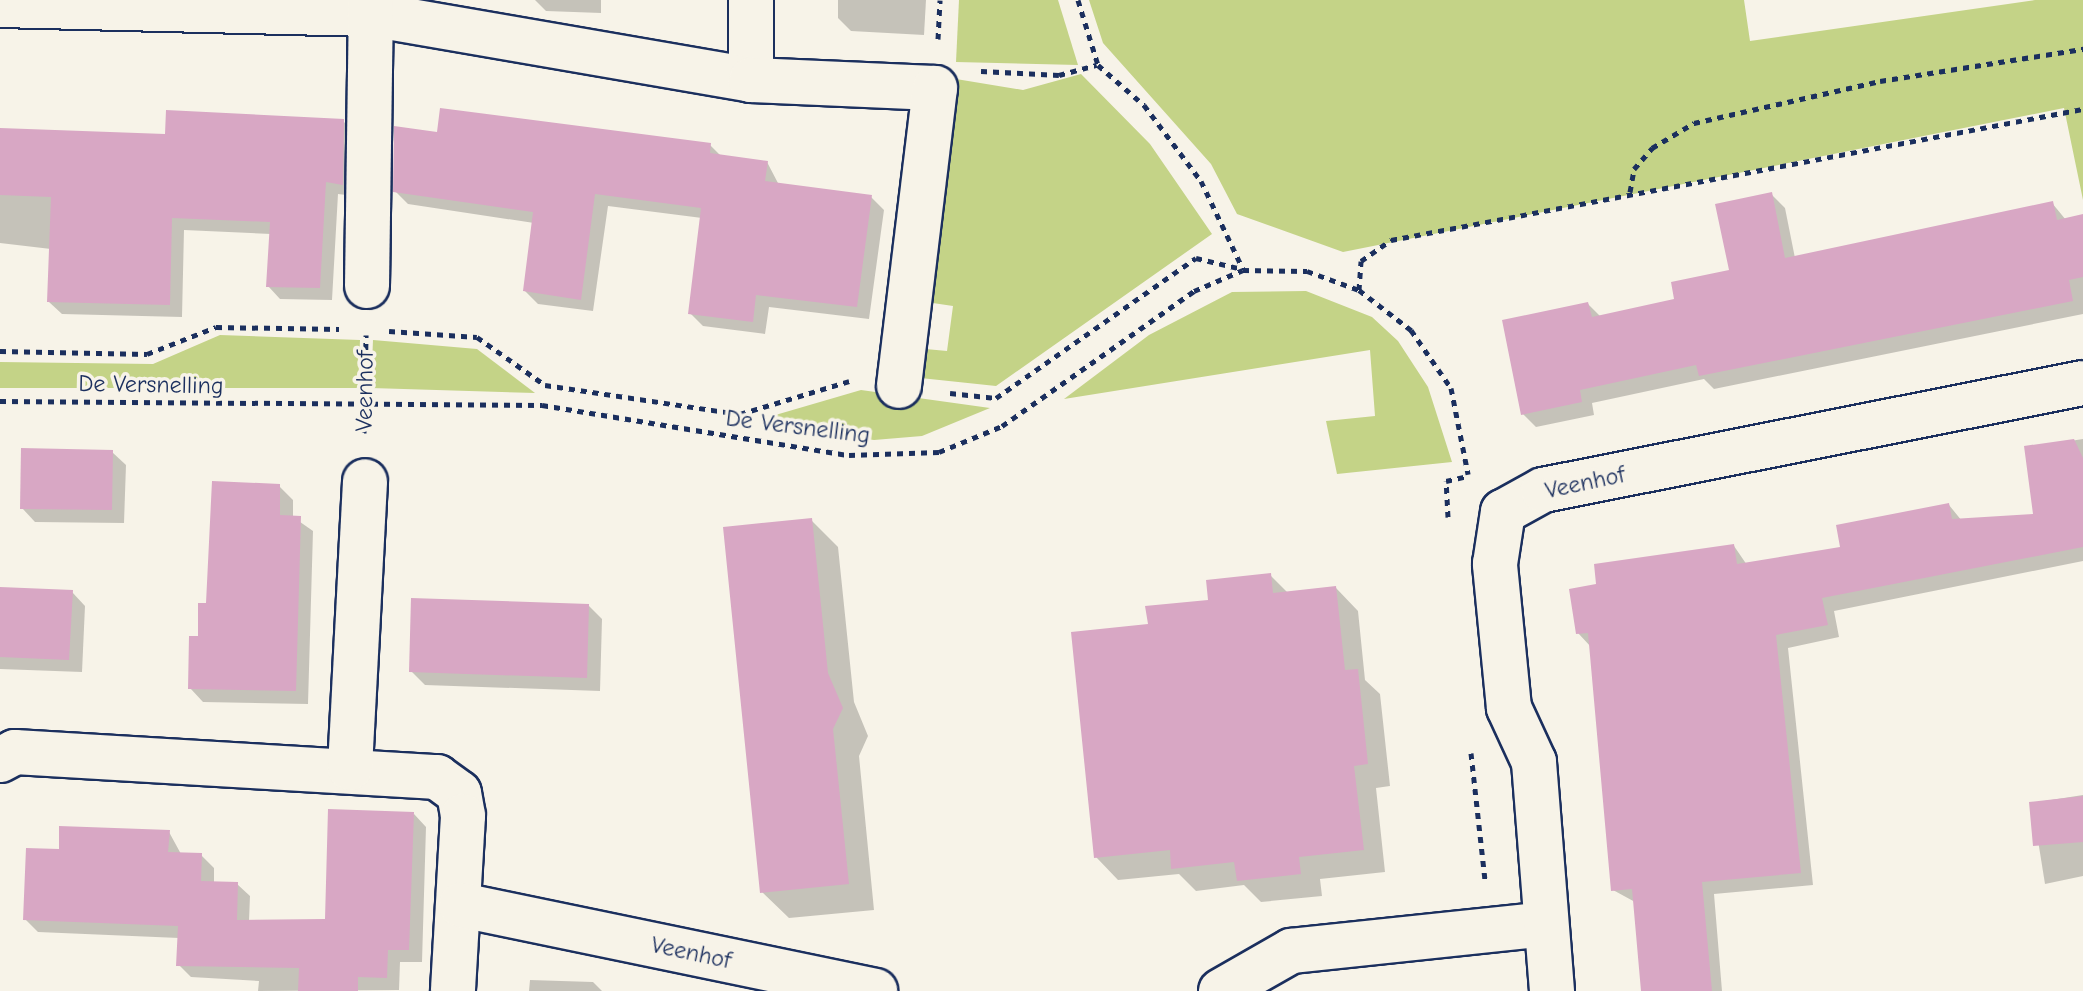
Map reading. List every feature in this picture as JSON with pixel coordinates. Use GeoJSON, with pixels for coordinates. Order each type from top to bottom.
{"type":"FeatureCollection","features":[{"type":"Feature","properties":{"kind":"street"},"geometry":{"type":"LineString","coordinates":[[751,0],[751,80]]}},
{"type":"Feature","properties":{"kind":"street"},"geometry":{"type":"LineString","coordinates":[[0,5],[371,7],[751,80],[935,88],[899,386]]}},
{"type":"Feature","properties":{"kind":"street"},"geometry":{"type":"LineString","coordinates":[[367,286],[371,7]]}},
{"type":"Feature","properties":{"kind":"street","name":"Veenhof"},"geometry":{"type":"LineString","coordinates":[[1503,512],[1543,490],[2083,383]]}},
{"type":"Feature","properties":{"kind":"street"},"geometry":{"type":"LineString","coordinates":[[350,768],[365,481]]}},
{"type":"Feature","properties":{"kind":"street"},"geometry":{"type":"LineString","coordinates":[[1503,512],[1495,564],[1509,708],[1534,762],[1552,991]]}},
{"type":"Feature","properties":{"kind":"street"},"geometry":{"type":"LineString","coordinates":[[0,760],[15,752],[350,768],[437,777],[459,793],[461,905],[453,991]]}},
{"type":"Feature","properties":{"kind":"street","name":"Veenhof"},"geometry":{"type":"LineString","coordinates":[[461,905],[875,991]]}},
{"type":"Feature","properties":{"kind":"street"},"geometry":{"type":"LineString","coordinates":[[1221,991],[1291,951],[1546,924]]}},
{"type":"Feature","properties":{"kind":"path"},"geometry":{"type":"LineString","coordinates":[[1078,0],[1098,65],[1144,105],[1201,181],[1243,270]]}},
{"type":"Feature","properties":{"kind":"path"},"geometry":{"type":"LineString","coordinates":[[1630,192],[1634,169],[1652,148],[1694,123],[1880,81],[2083,49]]}},
{"type":"Feature","properties":{"kind":"path"},"geometry":{"type":"LineString","coordinates":[[935,88],[956,70],[1059,75],[1098,65]]}},
{"type":"Feature","properties":{"kind":"path"},"geometry":{"type":"LineString","coordinates":[[1359,290],[1361,261],[1391,240],[1630,192],[2083,109]]}},
{"type":"Feature","properties":{"kind":"path"},"geometry":{"type":"LineString","coordinates":[[0,351],[147,354],[216,327],[366,329],[477,337],[545,385],[740,414],[850,380],[996,398],[1196,258],[1243,270]]}},
{"type":"Feature","properties":{"kind":"path","name":"De Versnelling"},"geometry":{"type":"LineString","coordinates":[[0,401],[542,405],[849,455],[939,452],[1002,426],[1194,291],[1243,270],[1307,271],[1359,290],[1411,330],[1451,388],[1469,476],[1503,512]]}},
{"type":"Feature","properties":{"kind":"path","name":"Veenhof"},"geometry":{"type":"LineString","coordinates":[[365,481],[363,406],[366,329]]}},
{"type":"Feature","properties":{"kind":"green space"},"geometry":{"type":"Polygon","coordinates":[[[959,0],[1058,0],[1078,65],[956,62],[959,0]]]}},
{"type":"Feature","properties":{"kind":"green space"},"geometry":{"type":"Polygon","coordinates":[[[1089,0],[1744,0],[1750,41],[2035,0],[2083,0],[2083,200],[2064,108],[1343,252],[1237,214],[1211,164],[1103,43],[1089,0]]]}},
{"type":"Feature","properties":{"kind":"green space"},"geometry":{"type":"Polygon","coordinates":[[[1081,74],[1150,144],[1212,234],[996,386],[911,377],[915,348],[947,351],[953,306],[926,302],[956,79],[1023,90],[1081,74]]]}},
{"type":"Feature","properties":{"kind":"green space"},"geometry":{"type":"Polygon","coordinates":[[[1306,291],[1372,317],[1398,341],[1428,387],[1452,462],[1337,474],[1326,421],[1375,416],[1370,350],[1064,399],[1149,335],[1232,292],[1306,291]]]}},
{"type":"Feature","properties":{"kind":"green space"},"geometry":{"type":"Polygon","coordinates":[[[220,335],[360,340],[358,388],[0,388],[0,362],[153,364],[220,335]]]}},
{"type":"Feature","properties":{"kind":"green space"},"geometry":{"type":"Polygon","coordinates":[[[373,340],[477,349],[535,393],[371,388],[373,340]]]}},
{"type":"Feature","properties":{"kind":"green space"},"geometry":{"type":"Polygon","coordinates":[[[861,390],[990,408],[922,436],[874,440],[766,426],[772,416],[861,390]]]}},
{"type":"Feature","properties":{"kind":"building"},"geometry":{"type":"Polygon","coordinates":[[[440,108],[711,143],[710,153],[768,161],[765,181],[872,195],[857,307],[756,295],[753,322],[688,314],[701,208],[595,194],[581,300],[523,291],[533,212],[393,192],[394,126],[437,132],[440,108]]]}},
{"type":"Feature","properties":{"kind":"building"},"geometry":{"type":"Polygon","coordinates":[[[166,110],[344,119],[343,185],[326,182],[320,288],[266,287],[270,222],[172,218],[170,305],[47,302],[51,197],[0,195],[0,128],[165,134],[166,110]]]}},
{"type":"Feature","properties":{"kind":"building"},"geometry":{"type":"Polygon","coordinates":[[[1772,192],[1785,258],[2053,201],[2057,220],[2083,214],[2083,277],[2069,280],[2073,301],[1699,376],[1696,365],[1580,390],[1582,402],[1521,415],[1502,320],[1588,302],[1592,317],[1674,299],[1671,282],[1729,270],[1715,204],[1772,192]]]}},
{"type":"Feature","properties":{"kind":"building"},"geometry":{"type":"Polygon","coordinates":[[[2074,439],[2083,458],[2083,547],[1822,598],[1828,625],[1776,635],[1801,873],[1702,882],[1712,991],[1641,991],[1632,889],[1611,891],[1588,633],[1576,634],[1569,589],[1596,584],[1594,564],[1734,544],[1737,564],[1840,547],[1836,525],[1949,503],[1952,519],[2033,514],[2024,446],[2074,439]]]}},
{"type":"Feature","properties":{"kind":"building"},"geometry":{"type":"Polygon","coordinates":[[[21,448],[113,450],[112,510],[20,509],[21,448]]]}},
{"type":"Feature","properties":{"kind":"building"},"geometry":{"type":"Polygon","coordinates":[[[212,481],[280,484],[280,515],[301,516],[296,691],[188,689],[189,636],[198,636],[198,603],[206,603],[212,481]]]}},
{"type":"Feature","properties":{"kind":"building"},"geometry":{"type":"Polygon","coordinates":[[[812,518],[828,673],[843,708],[833,729],[849,884],[760,893],[723,527],[812,518]]]}},
{"type":"Feature","properties":{"kind":"building"},"geometry":{"type":"Polygon","coordinates":[[[1271,573],[1273,593],[1336,586],[1345,670],[1358,669],[1368,764],[1354,766],[1364,850],[1299,857],[1301,874],[1237,881],[1234,862],[1171,869],[1170,850],[1094,858],[1071,632],[1148,624],[1145,606],[1208,600],[1206,580],[1271,573]]]}},
{"type":"Feature","properties":{"kind":"building"},"geometry":{"type":"Polygon","coordinates":[[[0,587],[73,590],[69,660],[0,657],[0,587]]]}},
{"type":"Feature","properties":{"kind":"building"},"geometry":{"type":"Polygon","coordinates":[[[411,598],[589,604],[587,678],[409,672],[411,598]]]}},
{"type":"Feature","properties":{"kind":"building"},"geometry":{"type":"Polygon","coordinates":[[[2083,796],[2083,842],[2033,846],[2029,802],[2083,796]]]}},
{"type":"Feature","properties":{"kind":"building"},"geometry":{"type":"Polygon","coordinates":[[[328,809],[414,812],[409,950],[388,950],[387,978],[358,977],[358,991],[298,991],[299,968],[176,966],[178,926],[23,920],[26,848],[59,849],[59,826],[170,830],[168,852],[202,853],[201,881],[238,882],[237,920],[325,919],[328,809]]]}}]}
